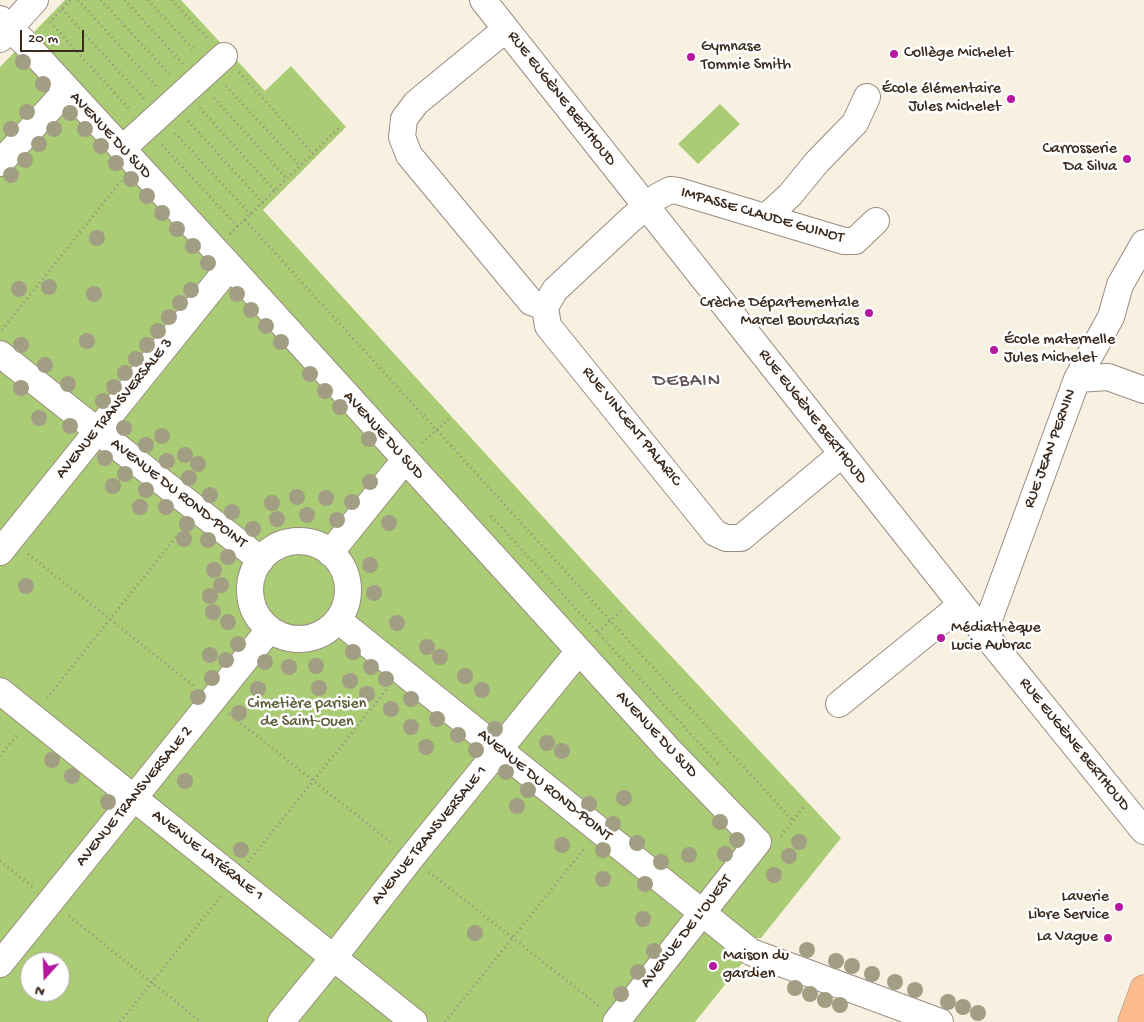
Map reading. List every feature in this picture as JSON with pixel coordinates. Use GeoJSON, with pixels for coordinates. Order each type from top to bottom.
{"type":"FeatureCollection","features":[{"type":"Feature","properties":{"kind":"main road"},"geometry":{"type":"LineString","coordinates":[[1132,1022],[1144,989]]}},
{"type":"Feature","properties":{"kind":"street"},"geometry":{"type":"LineString","coordinates":[[3,29],[35,0]]}},
{"type":"Feature","properties":{"kind":"street","name":"RUE EUGÈNE BERTHOUD"},"geometry":{"type":"LineString","coordinates":[[483,0],[961,605],[1144,831]]}},
{"type":"Feature","properties":{"kind":"street","name":"AVENUE DU SUD"},"geometry":{"type":"LineString","coordinates":[[3,29],[67,90],[129,157],[668,750],[767,834]]}},
{"type":"Feature","properties":{"kind":"street"},"geometry":{"type":"LineString","coordinates":[[506,29],[416,103],[404,119],[402,137],[409,155],[531,302],[545,307],[555,290],[646,206]]}},
{"type":"Feature","properties":{"kind":"street"},"geometry":{"type":"LineString","coordinates":[[129,157],[224,56]]}},
{"type":"Feature","properties":{"kind":"street"},"geometry":{"type":"LineString","coordinates":[[0,163],[67,90]]}},
{"type":"Feature","properties":{"kind":"street"},"geometry":{"type":"LineString","coordinates":[[766,217],[790,195],[817,162],[855,123],[867,97]]}},
{"type":"Feature","properties":{"kind":"street","name":"IMPASSE CLAUDE GUINOT"},"geometry":{"type":"LineString","coordinates":[[646,206],[670,190],[678,191],[844,241],[855,241],[876,221]]}},
{"type":"Feature","properties":{"kind":"street","name":"RUE JEAN PERNIN"},"geometry":{"type":"LineString","coordinates":[[984,633],[1077,379],[1111,317],[1120,285],[1144,243]]}},
{"type":"Feature","properties":{"kind":"street","name":"AVENUE TRANSVERSALE 3"},"geometry":{"type":"LineString","coordinates":[[5,546],[98,430],[222,258]]}},
{"type":"Feature","properties":{"kind":"street","name":"RUE VINCENT PALARIC"},"geometry":{"type":"LineString","coordinates":[[545,307],[548,326],[715,532],[726,538],[740,538],[842,454]]}},
{"type":"Feature","properties":{"kind":"street","name":"AVENUE DU ROND-POINT"},"geometry":{"type":"LineString","coordinates":[[0,354],[261,560]]}},
{"type":"Feature","properties":{"kind":"street"},"geometry":{"type":"LineString","coordinates":[[1077,379],[1108,377],[1144,390]]}},
{"type":"Feature","properties":{"kind":"street"},"geometry":{"type":"LineString","coordinates":[[330,553],[404,460]]}},
{"type":"Feature","properties":{"kind":"street"},"geometry":{"type":"LineString","coordinates":[[294,542],[306,542],[319,546],[330,553],[345,573],[348,585],[346,604],[338,620],[323,632],[306,639],[280,636],[270,630],[260,620],[250,597],[250,584],[254,571],[261,560],[270,551],[281,545],[294,542]]}},
{"type":"Feature","properties":{"kind":"street"},"geometry":{"type":"LineString","coordinates":[[839,704],[961,605]]}},
{"type":"Feature","properties":{"kind":"street","name":"AVENUE DU ROND-POINT"},"geometry":{"type":"LineString","coordinates":[[338,620],[751,952],[940,1022]]}},
{"type":"Feature","properties":{"kind":"street","name":"AVENUE TRANSVERSALE 2"},"geometry":{"type":"LineString","coordinates":[[0,964],[270,630]]}},
{"type":"Feature","properties":{"kind":"street","name":"AVENUE TRANSVERSALE 1"},"geometry":{"type":"LineString","coordinates":[[281,1022],[579,651]]}},
{"type":"Feature","properties":{"kind":"street","name":"AVENUE LATÉRALE 1"},"geometry":{"type":"LineString","coordinates":[[0,691],[414,1022]]}},
{"type":"Feature","properties":{"kind":"street","name":"AVENUE DE L'OUEST"},"geometry":{"type":"LineString","coordinates":[[617,1021],[702,912],[767,834]]}},
{"type":"Feature","properties":{"kind":"path"},"geometry":{"type":"LineString","coordinates":[[172,0],[313,154]]}},
{"type":"Feature","properties":{"kind":"path"},"geometry":{"type":"LineString","coordinates":[[222,258],[246,220],[339,128]]}},
{"type":"Feature","properties":{"kind":"path"},"geometry":{"type":"LineString","coordinates":[[0,333],[129,157]]}},
{"type":"Feature","properties":{"kind":"path"},"geometry":{"type":"LineString","coordinates":[[246,220],[793,821]]}},
{"type":"Feature","properties":{"kind":"path"},"geometry":{"type":"LineString","coordinates":[[404,460],[450,418]]}},
{"type":"Feature","properties":{"kind":"path"},"geometry":{"type":"LineString","coordinates":[[417,434],[424,442]]}},
{"type":"Feature","properties":{"kind":"path"},"geometry":{"type":"LineString","coordinates":[[43,703],[198,510]]}},
{"type":"Feature","properties":{"kind":"path"},"geometry":{"type":"LineString","coordinates":[[491,515],[724,769]]}},
{"type":"Feature","properties":{"kind":"path"},"geometry":{"type":"LineString","coordinates":[[5,546],[110,619],[617,1021]]}},
{"type":"Feature","properties":{"kind":"path"},"geometry":{"type":"LineString","coordinates":[[579,651],[624,609]]}},
{"type":"Feature","properties":{"kind":"path"},"geometry":{"type":"LineString","coordinates":[[120,1022],[401,671]]}},
{"type":"Feature","properties":{"kind":"path"},"geometry":{"type":"LineString","coordinates":[[0,756],[18,733]]}},
{"type":"Feature","properties":{"kind":"path"},"geometry":{"type":"LineString","coordinates":[[767,834],[775,845],[805,805]]}},
{"type":"Feature","properties":{"kind":"path"},"geometry":{"type":"LineString","coordinates":[[446,1022],[600,830]]}},
{"type":"Feature","properties":{"kind":"path"},"geometry":{"type":"LineString","coordinates":[[767,834],[783,834]]}},
{"type":"Feature","properties":{"kind":"path"},"geometry":{"type":"LineString","coordinates":[[0,861],[201,1022]]}},
{"type":"Feature","properties":{"kind":"green space","name":"Cimetière parisien de Saint-Ouen"},"geometry":{"type":"Polygon","coordinates":[[[65,0],[181,0],[265,91],[291,66],[346,127],[263,210],[630,612],[841,838],[761,938],[742,938],[748,956],[695,1022],[0,1022],[0,67],[65,0]]]}},
{"type":"Feature","properties":{"kind":"green space"},"geometry":{"type":"Polygon","coordinates":[[[720,104],[740,124],[698,164],[678,144],[720,104]]]}},
{"type":"Feature","properties":{"kind":"place","name":"Collège Michelet"},"geometry":{"type":"Point","coordinates":[894,54]}},
{"type":"Feature","properties":{"kind":"place","name":"Gymnase Tommie Smith"},"geometry":{"type":"Point","coordinates":[691,57]}},
{"type":"Feature","properties":{"kind":"place","name":"École élémentaire Jules Michelet"},"geometry":{"type":"Point","coordinates":[1011,99]}},
{"type":"Feature","properties":{"kind":"place","name":"Carrosserie Da Silva"},"geometry":{"type":"Point","coordinates":[1127,159]}},
{"type":"Feature","properties":{"kind":"place","name":"Crèche Départementale Marcel Bourdarias"},"geometry":{"type":"Point","coordinates":[869,313]}},
{"type":"Feature","properties":{"kind":"place","name":"École maternelle Jules Michelet"},"geometry":{"type":"Point","coordinates":[994,350]}},
{"type":"Feature","properties":{"kind":"place","name":"Médiathèque Lucie Aubrac"},"geometry":{"type":"Point","coordinates":[941,638]}},
{"type":"Feature","properties":{"kind":"place","name":"Laverie Libre Service"},"geometry":{"type":"Point","coordinates":[1119,907]}},
{"type":"Feature","properties":{"kind":"place","name":"La Vague"},"geometry":{"type":"Point","coordinates":[1108,938]}},
{"type":"Feature","properties":{"kind":"place","name":"Maison du gardien"},"geometry":{"type":"Point","coordinates":[713,966]}},
{"type":"Feature","properties":{"kind":"district","name":"DEBAIN"},"geometry":{"type":"Point","coordinates":[687,382]}}]}
